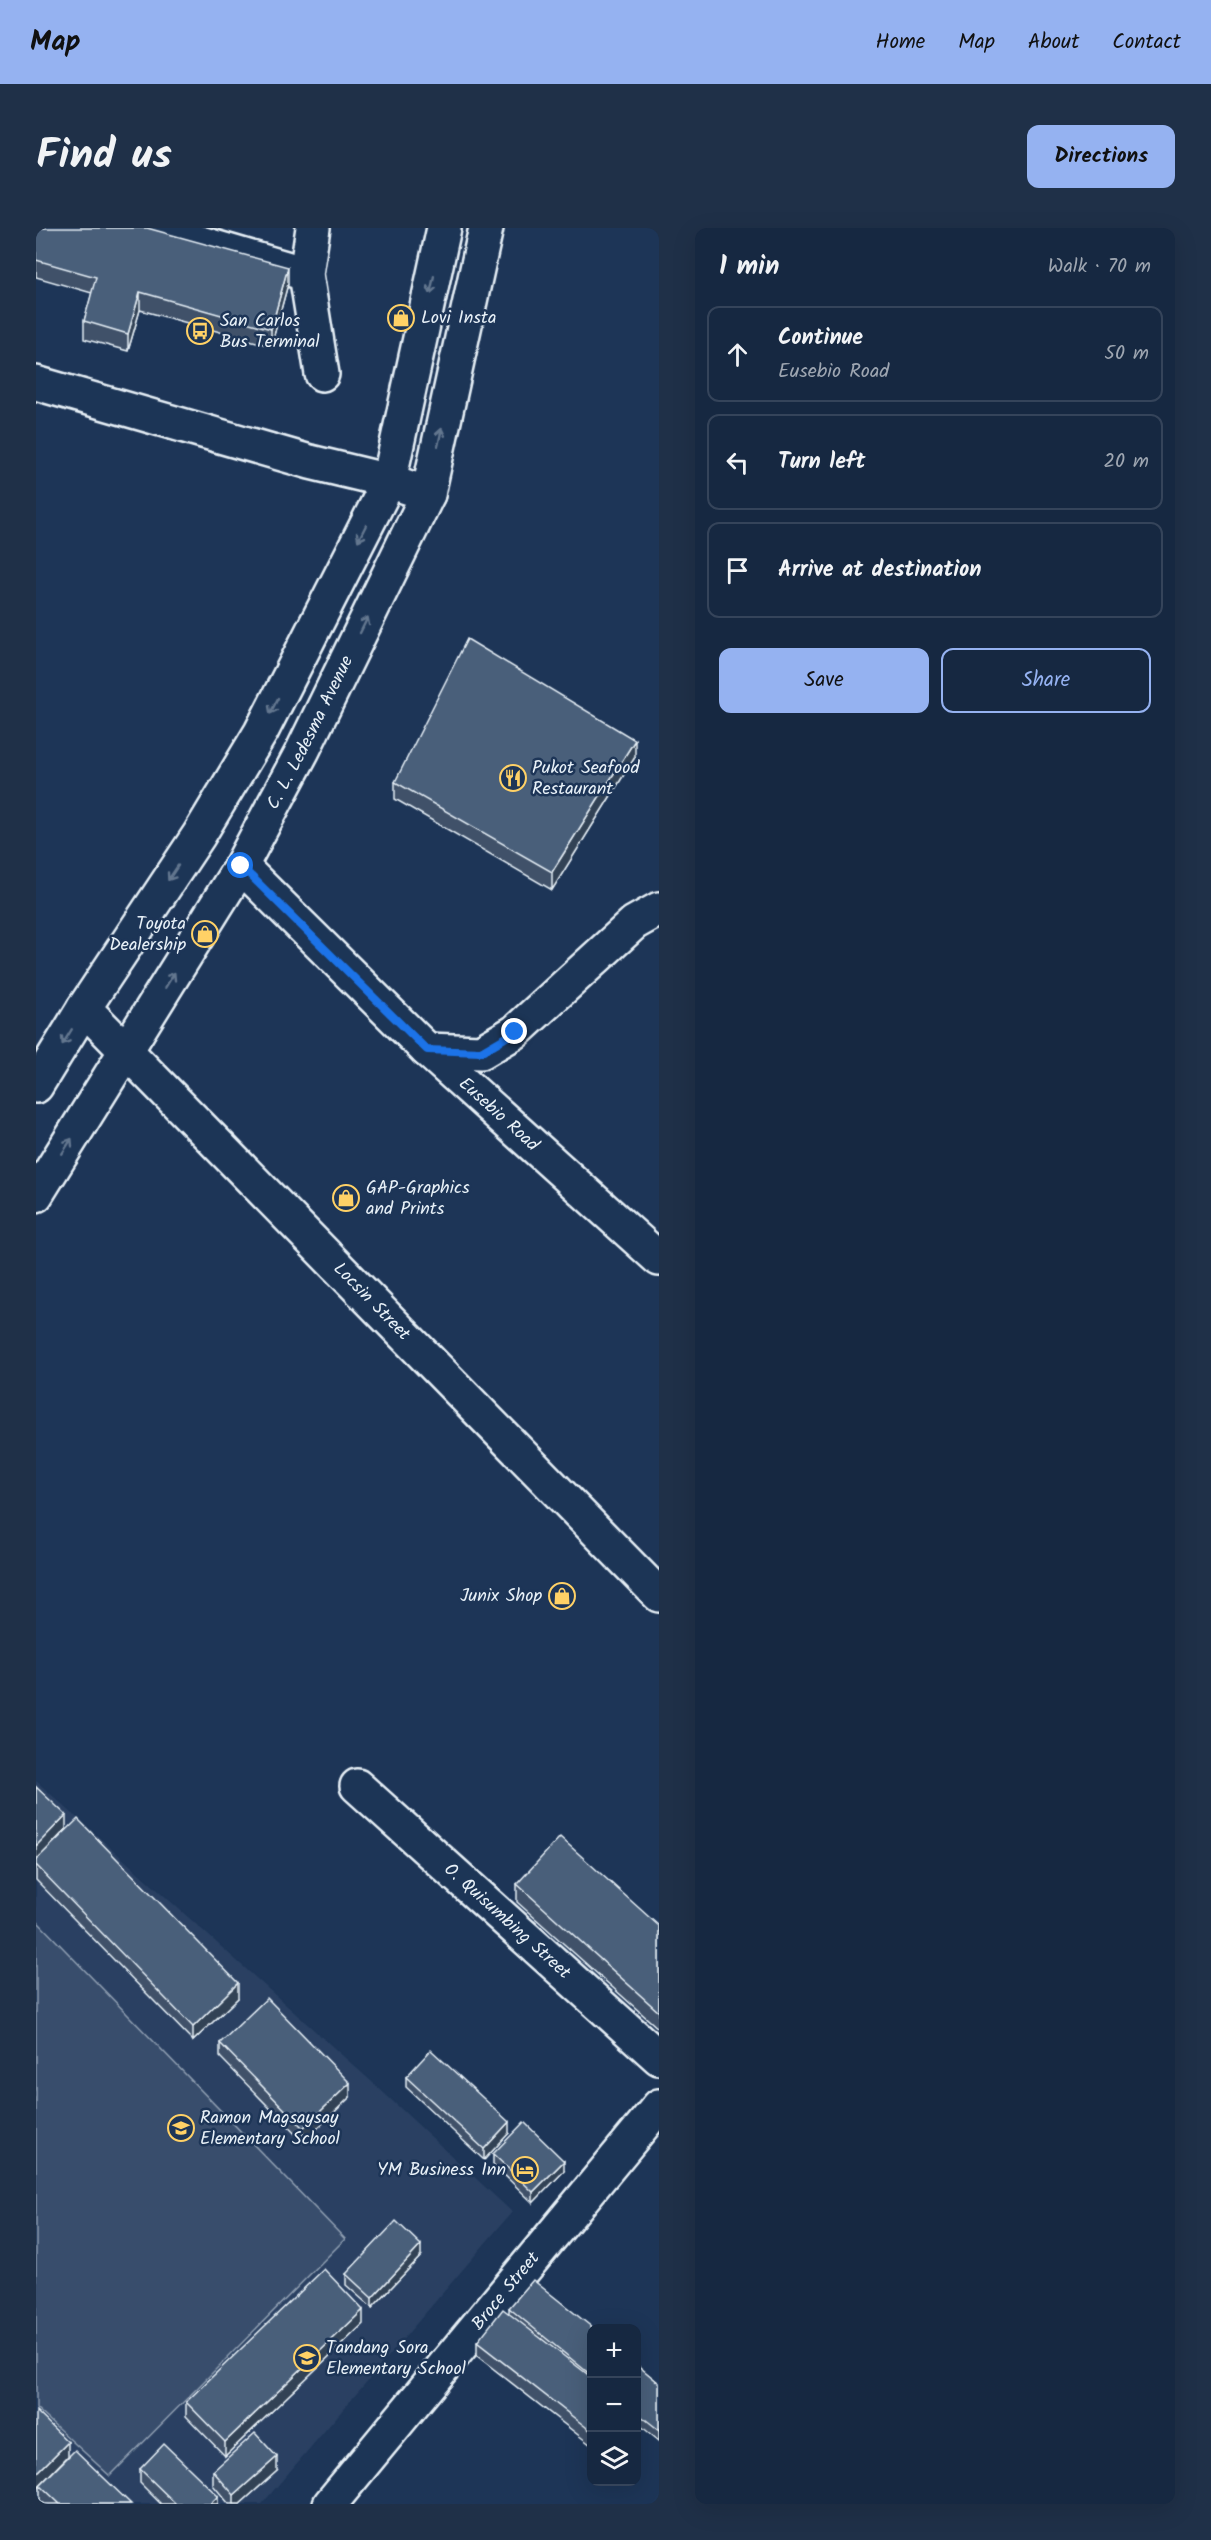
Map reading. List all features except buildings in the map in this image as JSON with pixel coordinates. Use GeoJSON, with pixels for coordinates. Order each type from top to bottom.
{"type":"FeatureCollection","features":[{"type":"Feature","properties":{"kind":"main road"},"geometry":{"type":"LineString","coordinates":[[149,228],[306,274]]}},
{"type":"Feature","properties":{"kind":"main road"},"geometry":{"type":"LineString","coordinates":[[313,228],[306,274],[322,374]]}},
{"type":"Feature","properties":{"kind":"main road"},"geometry":{"type":"LineString","coordinates":[[36,1086],[84,1008],[199,835],[261,732],[389,481],[444,228]]}},
{"type":"Feature","properties":{"kind":"main road","name":"C. L. Ledesma Avenue"},"geometry":{"type":"LineString","coordinates":[[36,1195],[241,866],[303,750],[428,494],[486,228]]}},
{"type":"Feature","properties":{"kind":"main road"},"geometry":{"type":"LineString","coordinates":[[36,383],[310,462],[389,481],[428,494]]}},
{"type":"Feature","properties":{"kind":"main road","name":"Eusebio Road"},"geometry":{"type":"LineString","coordinates":[[241,866],[427,1050],[659,1259]]}},
{"type":"Feature","properties":{"kind":"main road"},"geometry":{"type":"LineString","coordinates":[[427,1050],[481,1052],[515,1032],[634,923],[659,909]]}},
{"type":"Feature","properties":{"kind":"main road","name":"Locsin Street"},"geometry":{"type":"LineString","coordinates":[[84,1008],[659,1595]]}},
{"type":"Feature","properties":{"kind":"main road","name":"O. Quisumbing Street"},"geometry":{"type":"LineString","coordinates":[[357,1786],[659,2058]]}},
{"type":"Feature","properties":{"kind":"main road","name":"Broce Street"},"geometry":{"type":"LineString","coordinates":[[330,2504],[659,2106]]}},
{"type":"Feature","properties":{"kind":"shaded area","name":"Ramon Magsaysay Elementary School"},"geometry":{"type":"Polygon","coordinates":[[[36,1781],[372,2082],[512,2212],[262,2504],[36,2504],[36,1781]]]}},
{"type":"Feature","properties":{"kind":"shaded area","name":"Ramon Magsaysay Elementary School"},"geometry":{"type":"Polygon","coordinates":[[[36,1920],[345,2239],[110,2476],[36,2408],[36,1920]]]}},
{"type":"Feature","properties":{"kind":"place","name":"Lovi Insta"},"geometry":{"type":"Point","coordinates":[401,318]}},
{"type":"Feature","properties":{"kind":"place","name":"San Carlos Bus Terminal"},"geometry":{"type":"Point","coordinates":[200,331]}},
{"type":"Feature","properties":{"kind":"place","name":"Pukot Seafood Restaurant"},"geometry":{"type":"Point","coordinates":[513,778]}},
{"type":"Feature","properties":{"kind":"place","name":"Toyota Dealership"},"geometry":{"type":"Point","coordinates":[205,934]}},
{"type":"Feature","properties":{"kind":"place","name":"GAP-Graphics and Prints"},"geometry":{"type":"Point","coordinates":[346,1198]}},
{"type":"Feature","properties":{"kind":"place","name":"Junix Shop"},"geometry":{"type":"Point","coordinates":[562,1596]}},
{"type":"Feature","properties":{"kind":"place","name":"Ramon Magsaysay Elementary School"},"geometry":{"type":"Point","coordinates":[181,2128]}},
{"type":"Feature","properties":{"kind":"place","name":"YM Business Inn"},"geometry":{"type":"Point","coordinates":[525,2170]}},
{"type":"Feature","properties":{"kind":"place","name":"Tandang Sora Elementary School"},"geometry":{"type":"Point","coordinates":[307,2358]}},
{"type":"Feature","properties":{"kind":"route"},"geometry":{"type":"LineString","coordinates":[[241,866],[427,1050],[481,1052],[515,1032]]}}]}
